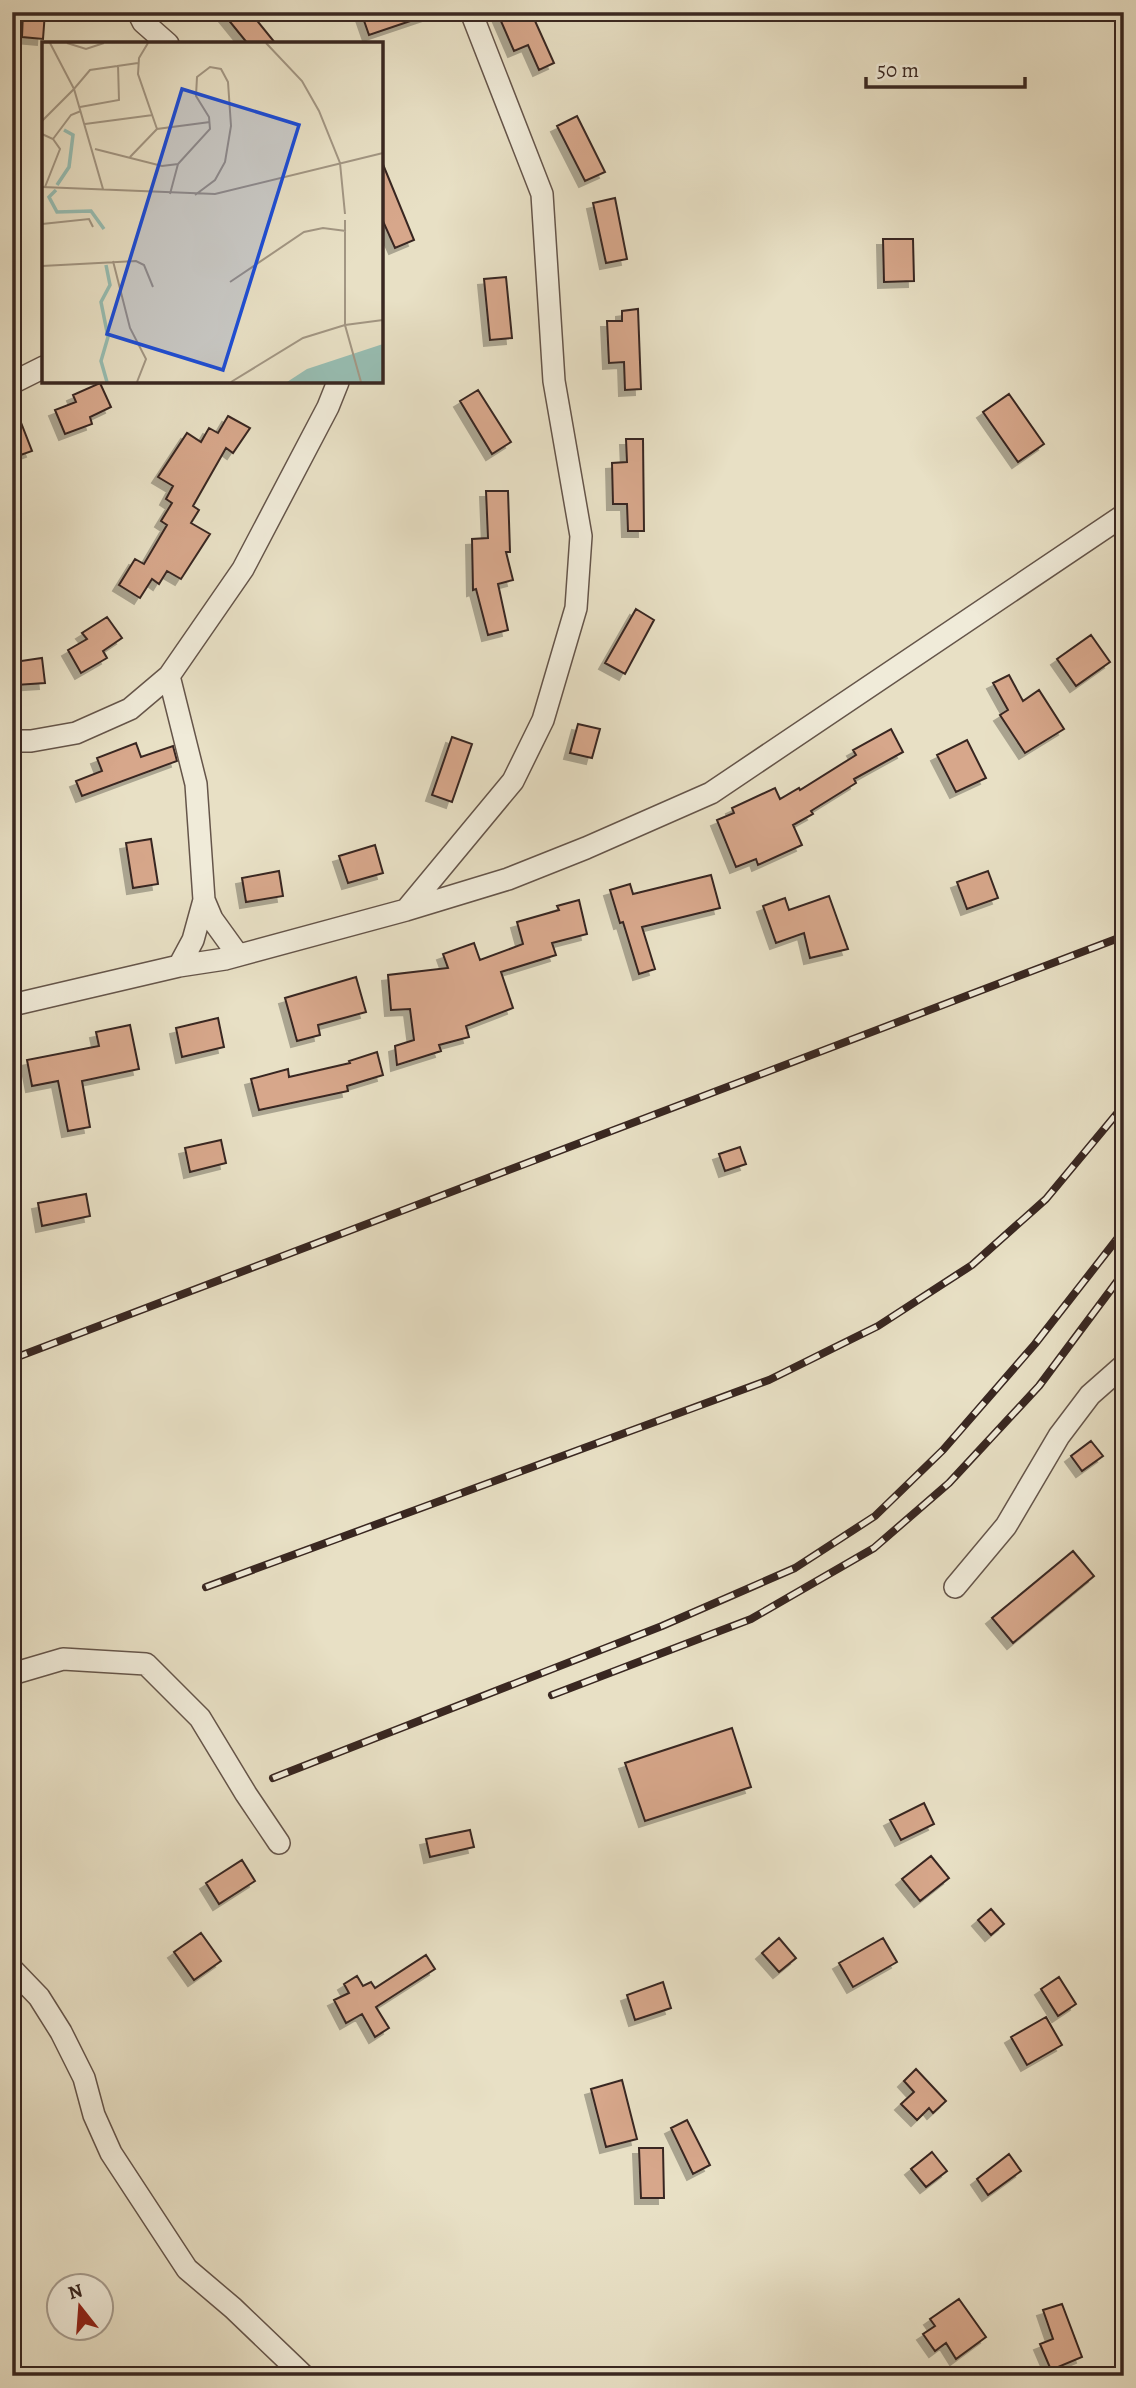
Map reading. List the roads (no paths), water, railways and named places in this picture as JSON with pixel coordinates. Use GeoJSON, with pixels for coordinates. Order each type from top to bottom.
{"type":"FeatureCollection","features":[{"type":"Feature","properties":{"kind":"street"},"geometry":{"type":"LineString","coordinates":[[138,12],[143,22],[166,42]]}},
{"type":"Feature","properties":{"kind":"street"},"geometry":{"type":"LineString","coordinates":[[407,910],[513,780],[543,720],[576,608],[578,584],[581,536],[554,381],[542,194],[471,12]]}},
{"type":"Feature","properties":{"kind":"street"},"geometry":{"type":"LineString","coordinates":[[12,383],[42,369]]}},
{"type":"Feature","properties":{"kind":"street"},"geometry":{"type":"LineString","coordinates":[[12,741],[31,741],[76,733],[130,709],[169,676],[243,569],[328,407],[338,383]]}},
{"type":"Feature","properties":{"kind":"street"},"geometry":{"type":"LineString","coordinates":[[12,1005],[179,966],[239,955],[407,910],[508,879],[712,793],[1124,515]]}},
{"type":"Feature","properties":{"kind":"street"},"geometry":{"type":"LineString","coordinates":[[169,676],[196,784],[204,900],[193,940],[179,966]]}},
{"type":"Feature","properties":{"kind":"street"},"geometry":{"type":"LineString","coordinates":[[204,900],[212,919],[239,955]]}},
{"type":"Feature","properties":{"kind":"street"},"geometry":{"type":"LineString","coordinates":[[955,1587],[1006,1526],[1059,1436],[1090,1395],[1124,1365]]}},
{"type":"Feature","properties":{"kind":"street"},"geometry":{"type":"LineString","coordinates":[[12,1674],[63,1659],[146,1664],[201,1718],[279,1843]]}},
{"type":"Feature","properties":{"kind":"street"},"geometry":{"type":"LineString","coordinates":[[12,1969],[39,1997],[61,2032],[85,2078],[94,2115],[111,2153],[187,2269],[233,2308],[304,2376]]}},
{"type":"Feature","properties":{"kind":"waterway"},"geometry":{"type":"LineString","coordinates":[[12,2372],[13,2376]]}},
{"type":"Feature","properties":{"kind":"railway"},"geometry":{"type":"LineString","coordinates":[[12,1359],[1124,936]]}},
{"type":"Feature","properties":{"kind":"railway"},"geometry":{"type":"LineString","coordinates":[[206,1587],[769,1380],[878,1326],[972,1265],[1046,1199],[1124,1105]]}},
{"type":"Feature","properties":{"kind":"railway"},"geometry":{"type":"LineString","coordinates":[[273,1778],[662,1626],[795,1568],[875,1516],[943,1450],[1035,1344],[1124,1230]]}},
{"type":"Feature","properties":{"kind":"railway"},"geometry":{"type":"LineString","coordinates":[[552,1695],[751,1619],[874,1548],[949,1483],[1039,1386],[1124,1272]]}}]}
